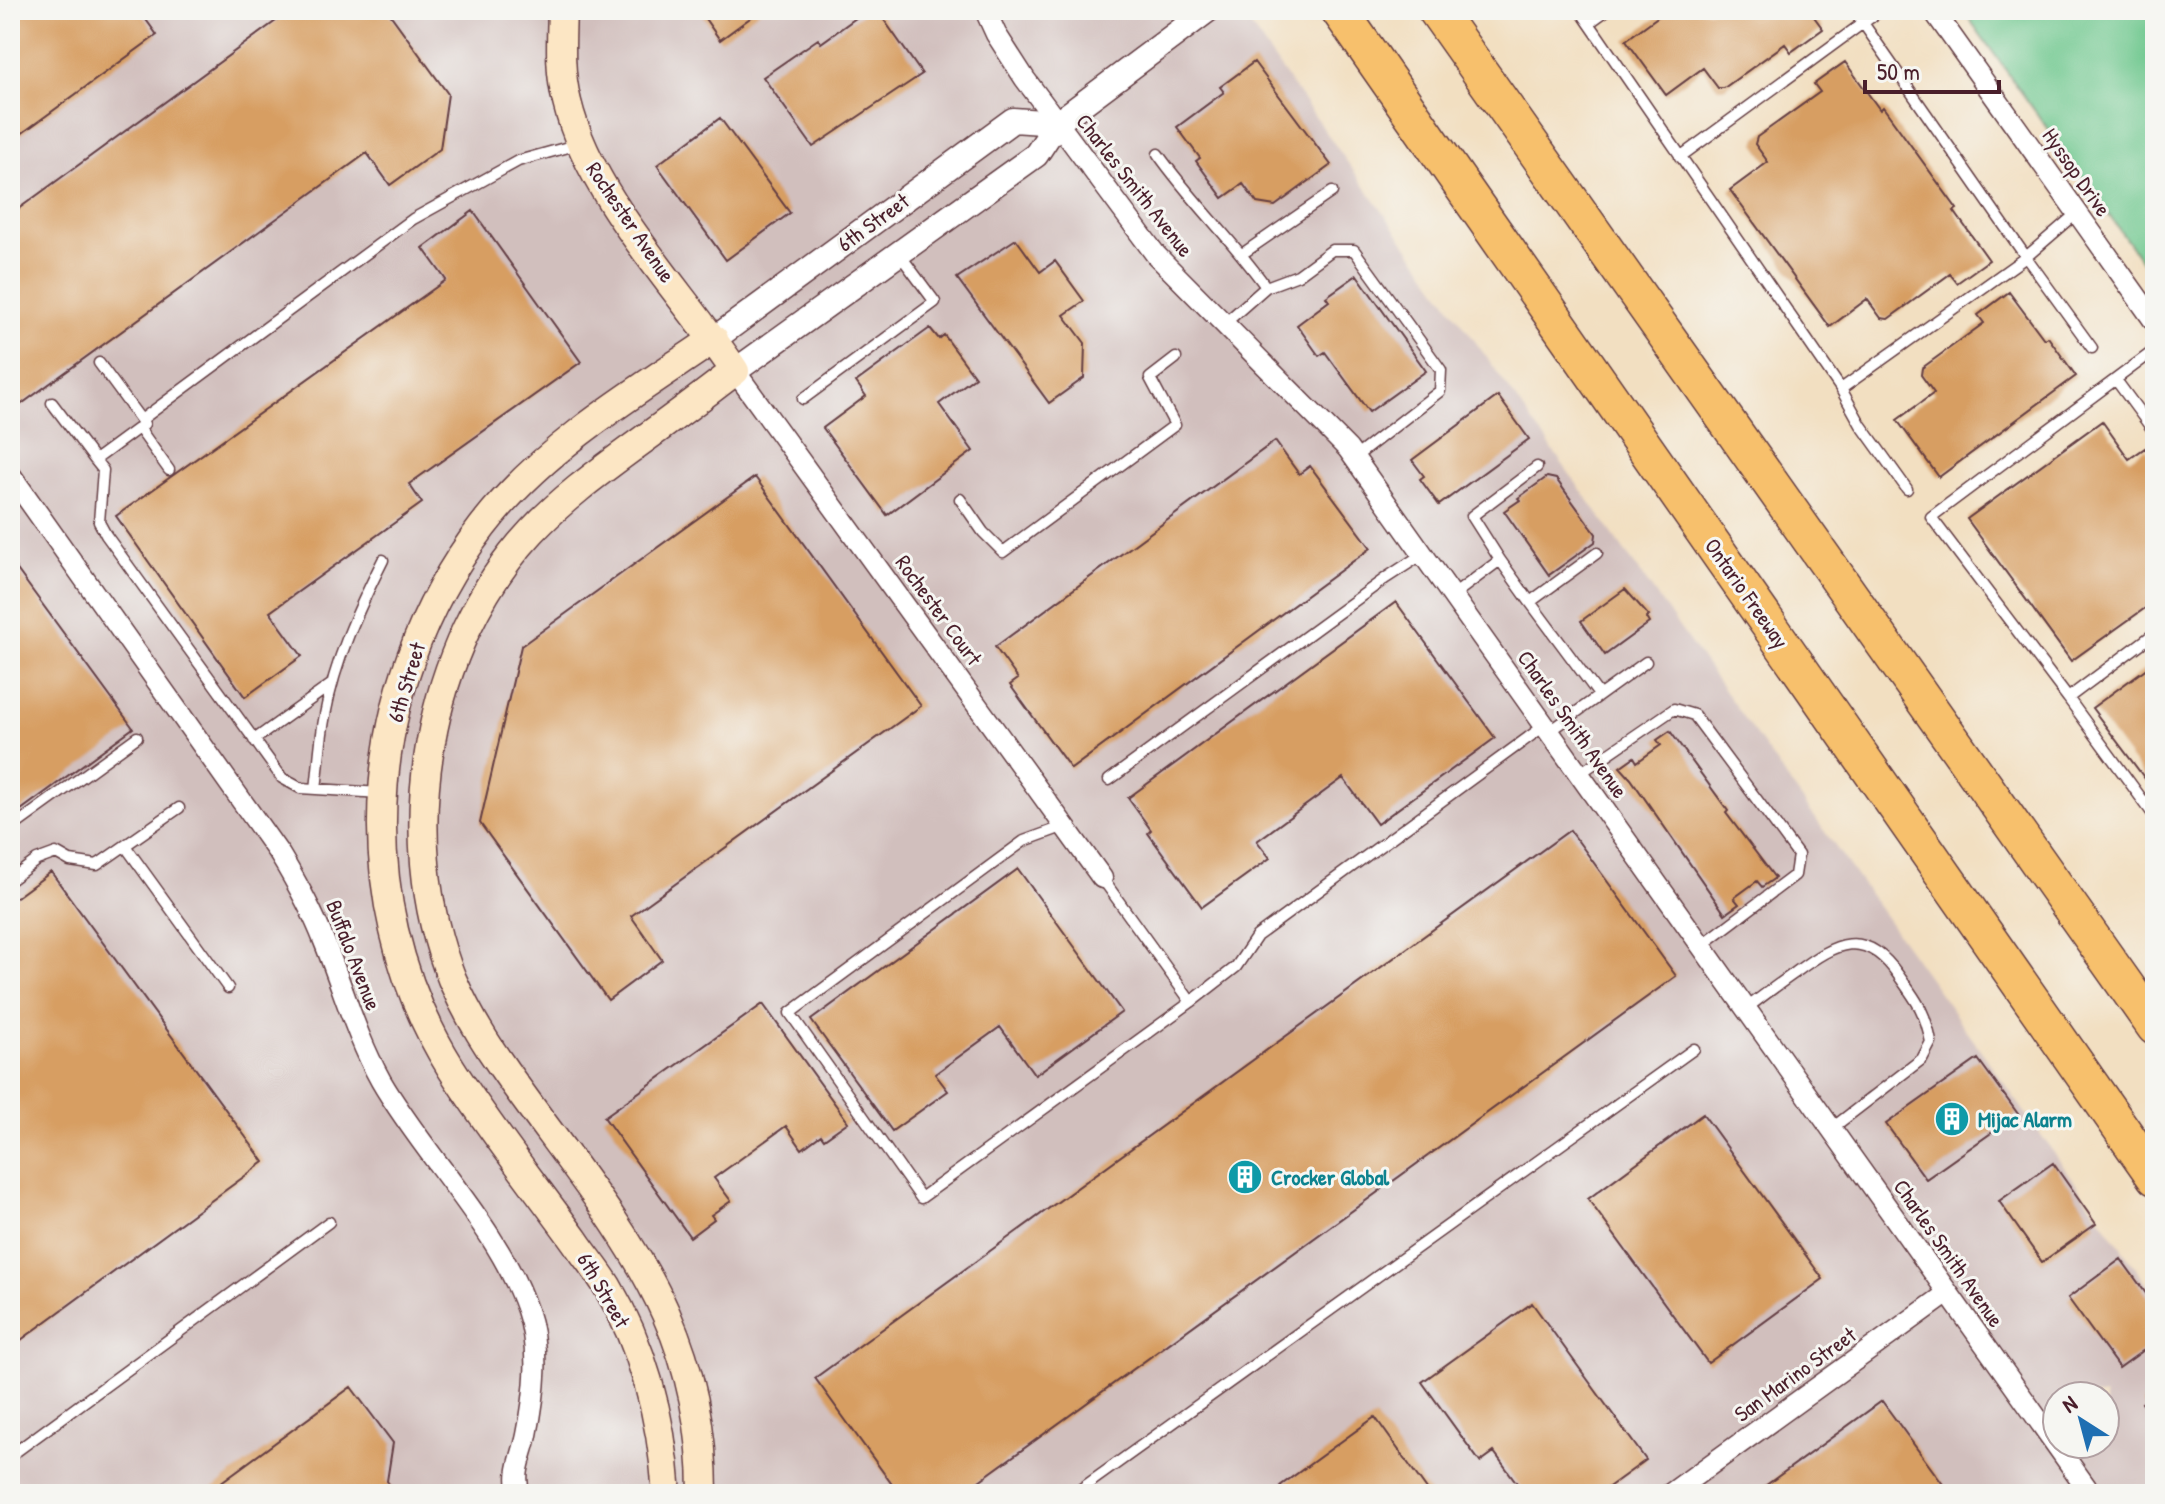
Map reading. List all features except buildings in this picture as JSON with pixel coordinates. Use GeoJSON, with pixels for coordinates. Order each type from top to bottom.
{"type":"FeatureCollection","features":[{"type":"Feature","properties":{"kind":"highway","name":"Ontario Freeway"},"geometry":{"type":"LineString","coordinates":[[1339,10],[2155,1177]]}},
{"type":"Feature","properties":{"kind":"highway"},"geometry":{"type":"LineString","coordinates":[[1436,10],[2155,1027]]}},
{"type":"Feature","properties":{"kind":"main road","name":"Rochester Avenue"},"geometry":{"type":"LineString","coordinates":[[562,10],[560,55],[566,100],[581,143],[601,184],[620,213],[735,371]]}},
{"type":"Feature","properties":{"kind":"main road","name":"6th Street"},"geometry":{"type":"LineString","coordinates":[[667,1494],[656,1405],[643,1362],[607,1286],[452,1070],[411,984],[395,935],[387,891],[381,824],[382,793],[393,717],[407,668],[426,618],[468,546],[495,511],[559,449],[714,339]]}},
{"type":"Feature","properties":{"kind":"main road","name":"6th Street"},"geometry":{"type":"LineString","coordinates":[[703,1494],[703,1454],[690,1386],[667,1315],[618,1230],[479,1032],[452,978],[429,889],[423,814],[431,741],[439,703],[466,634],[501,570],[530,532],[577,489],[735,371]]}},
{"type":"Feature","properties":{"kind":"street","name":"Charles Smith Avenue"},"geometry":{"type":"LineString","coordinates":[[985,10],[1009,56],[1156,255],[1354,458],[2091,1494]]}},
{"type":"Feature","properties":{"kind":"street","name":"6th Street"},"geometry":{"type":"LineString","coordinates":[[735,371],[1036,155],[1057,123],[1208,10]]}},
{"type":"Feature","properties":{"kind":"street","name":"Hyssop Drive"},"geometry":{"type":"LineString","coordinates":[[1933,10],[2155,322]]}},
{"type":"Feature","properties":{"kind":"street","name":"6th Street"},"geometry":{"type":"LineString","coordinates":[[714,339],[1013,120],[1057,123]]}},
{"type":"Feature","properties":{"kind":"street","name":"Rochester Court"},"geometry":{"type":"LineString","coordinates":[[735,371],[1102,878]]}},
{"type":"Feature","properties":{"kind":"street","name":"Buffalo Avenue"},"geometry":{"type":"LineString","coordinates":[[10,474],[280,855],[308,902],[350,1014],[382,1081],[411,1128],[506,1259],[528,1312],[534,1348],[535,1383],[526,1438],[517,1466],[520,1494]]}},
{"type":"Feature","properties":{"kind":"street","name":"San Marino Street"},"geometry":{"type":"LineString","coordinates":[[1670,1494],[1948,1293]]}},
{"type":"Feature","properties":{"kind":"lane"},"geometry":{"type":"LineString","coordinates":[[1580,10],[1907,489]]}},
{"type":"Feature","properties":{"kind":"lane"},"geometry":{"type":"LineString","coordinates":[[1589,23],[1607,10]]}},
{"type":"Feature","properties":{"kind":"lane"},"geometry":{"type":"LineString","coordinates":[[1854,10],[2092,348]]}},
{"type":"Feature","properties":{"kind":"lane"},"geometry":{"type":"LineString","coordinates":[[1680,157],[1881,10]]}},
{"type":"Feature","properties":{"kind":"lane"},"geometry":{"type":"LineString","coordinates":[[95,460],[413,219],[518,161],[581,143]]}},
{"type":"Feature","properties":{"kind":"lane"},"geometry":{"type":"LineString","coordinates":[[1158,154],[1181,187],[1242,254],[1266,287]]}},
{"type":"Feature","properties":{"kind":"lane"},"geometry":{"type":"LineString","coordinates":[[1242,254],[1332,192]]}},
{"type":"Feature","properties":{"kind":"lane"},"geometry":{"type":"LineString","coordinates":[[1841,389],[2026,257],[2077,213]]}},
{"type":"Feature","properties":{"kind":"lane"},"geometry":{"type":"LineString","coordinates":[[1224,324],[1266,287],[1298,275],[1332,250],[1354,250],[1441,370],[1440,391],[1354,458]]}},
{"type":"Feature","properties":{"kind":"lane"},"geometry":{"type":"LineString","coordinates":[[803,399],[935,302],[898,253]]}},
{"type":"Feature","properties":{"kind":"lane"},"geometry":{"type":"LineString","coordinates":[[2155,350],[1931,517],[2155,817]]}},
{"type":"Feature","properties":{"kind":"lane"},"geometry":{"type":"LineString","coordinates":[[960,499],[983,532],[1003,552],[1175,425],[1150,378],[1176,358]]}},
{"type":"Feature","properties":{"kind":"lane"},"geometry":{"type":"LineString","coordinates":[[99,363],[169,470]]}},
{"type":"Feature","properties":{"kind":"lane"},"geometry":{"type":"LineString","coordinates":[[2116,380],[2155,433]]}},
{"type":"Feature","properties":{"kind":"lane"},"geometry":{"type":"LineString","coordinates":[[52,403],[103,470],[99,522],[106,535],[282,778],[300,788],[382,793]]}},
{"type":"Feature","properties":{"kind":"lane"},"geometry":{"type":"LineString","coordinates":[[1537,467],[1472,516],[1500,560],[1599,695]]}},
{"type":"Feature","properties":{"kind":"lane"},"geometry":{"type":"LineString","coordinates":[[1530,602],[1597,553]]}},
{"type":"Feature","properties":{"kind":"lane"},"geometry":{"type":"LineString","coordinates":[[1109,780],[1379,582],[1423,554]]}},
{"type":"Feature","properties":{"kind":"lane"},"geometry":{"type":"LineString","coordinates":[[316,789],[324,717],[332,684],[356,613],[383,560]]}},
{"type":"Feature","properties":{"kind":"lane"},"geometry":{"type":"LineString","coordinates":[[1452,596],[1500,560]]}},
{"type":"Feature","properties":{"kind":"lane"},"geometry":{"type":"LineString","coordinates":[[2068,698],[2155,633]]}},
{"type":"Feature","properties":{"kind":"lane"},"geometry":{"type":"LineString","coordinates":[[1065,826],[1024,841],[790,1013],[921,1198],[1236,967],[1257,936],[1646,662]]}},
{"type":"Feature","properties":{"kind":"lane"},"geometry":{"type":"LineString","coordinates":[[254,740],[332,684]]}},
{"type":"Feature","properties":{"kind":"lane"},"geometry":{"type":"LineString","coordinates":[[1579,774],[1674,709],[1694,715],[1798,855],[1795,875],[1701,946]]}},
{"type":"Feature","properties":{"kind":"lane"},"geometry":{"type":"LineString","coordinates":[[10,829],[137,737]]}},
{"type":"Feature","properties":{"kind":"lane"},"geometry":{"type":"LineString","coordinates":[[10,880],[37,860],[56,853],[70,861],[97,865],[179,808]]}},
{"type":"Feature","properties":{"kind":"lane"},"geometry":{"type":"LineString","coordinates":[[126,847],[228,988]]}},
{"type":"Feature","properties":{"kind":"lane"},"geometry":{"type":"LineString","coordinates":[[1102,878],[1191,1002]]}},
{"type":"Feature","properties":{"kind":"lane"},"geometry":{"type":"LineString","coordinates":[[1746,1009],[1828,949],[1847,944],[1860,945],[1878,954],[1894,969],[1926,1015],[1931,1042],[1922,1059],[1831,1129]]}},
{"type":"Feature","properties":{"kind":"lane"},"geometry":{"type":"LineString","coordinates":[[1074,1494],[1694,1049]]}},
{"type":"Feature","properties":{"kind":"lane"},"geometry":{"type":"LineString","coordinates":[[10,1456],[329,1222]]}},
{"type":"Feature","properties":{"kind":"shaded area"},"geometry":{"type":"Polygon","coordinates":[[[10,10],[1239,10],[2155,1295],[2155,1494],[10,1494],[10,10]]]}},
{"type":"Feature","properties":{"kind":"green space"},"geometry":{"type":"Polygon","coordinates":[[[1963,10],[2155,10],[2155,280],[1963,10]]]}},
{"type":"Feature","properties":{"kind":"place","name":"Mijac Alarm"},"geometry":{"type":"Point","coordinates":[1952,1119]}},
{"type":"Feature","properties":{"kind":"place","name":"Crocker Global"},"geometry":{"type":"Point","coordinates":[1245,1177]}}]}
